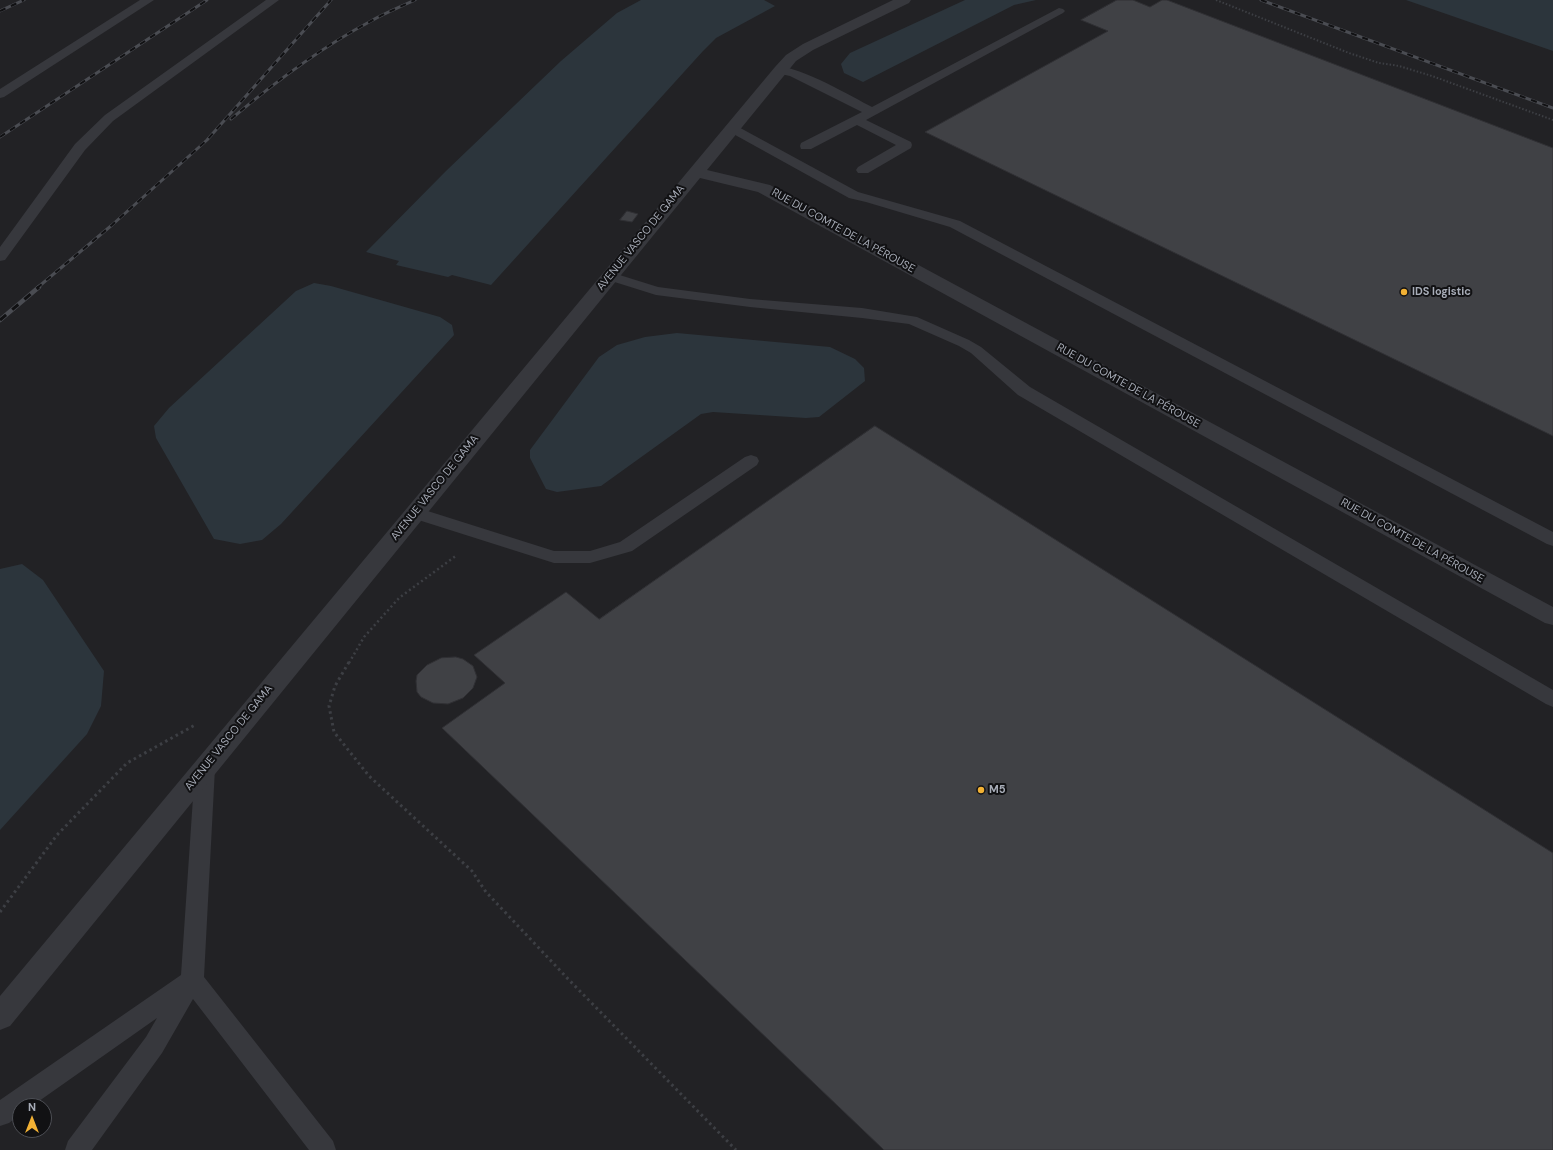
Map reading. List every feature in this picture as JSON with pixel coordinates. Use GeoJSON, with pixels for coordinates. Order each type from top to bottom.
{"type":"FeatureCollection","features":[{"type":"Feature","properties":{"kind":"street","name":"AVENUE VASCO DE GAMA"},"geometry":{"type":"LineString","coordinates":[[0,1017],[780,70],[791,58],[808,47],[904,0]]}},
{"type":"Feature","properties":{"kind":"street","name":"RUE DU COMTE DE LA PÉROUSE"},"geometry":{"type":"LineString","coordinates":[[696,172],[764,188],[1553,617]]}},
{"type":"Feature","properties":{"kind":"lane"},"geometry":{"type":"LineString","coordinates":[[0,94],[148,0]]}},
{"type":"Feature","properties":{"kind":"lane"},"geometry":{"type":"LineString","coordinates":[[0,257],[80,147],[109,118],[273,0]]}},
{"type":"Feature","properties":{"kind":"lane"},"geometry":{"type":"LineString","coordinates":[[806,146],[1059,11]]}},
{"type":"Feature","properties":{"kind":"lane"},"geometry":{"type":"LineString","coordinates":[[780,70],[794,73],[872,112]]}},
{"type":"Feature","properties":{"kind":"lane"},"geometry":{"type":"LineString","coordinates":[[857,120],[906,145],[863,170]]}},
{"type":"Feature","properties":{"kind":"lane"},"geometry":{"type":"LineString","coordinates":[[733,128],[854,195],[869,198],[955,224],[1092,298],[1553,540]]}},
{"type":"Feature","properties":{"kind":"lane"},"geometry":{"type":"LineString","coordinates":[[610,276],[656,291],[750,303],[862,313],[912,320],[964,343],[976,350],[1024,391],[1553,699]]}},
{"type":"Feature","properties":{"kind":"lane"},"geometry":{"type":"LineString","coordinates":[[415,513],[554,557],[590,557],[626,547],[751,461]]}},
{"type":"Feature","properties":{"kind":"lane"},"geometry":{"type":"LineString","coordinates":[[78,1150],[154,1045],[192,980],[205,768]]}},
{"type":"Feature","properties":{"kind":"lane"},"geometry":{"type":"LineString","coordinates":[[0,1114],[192,980]]}},
{"type":"Feature","properties":{"kind":"lane"},"geometry":{"type":"LineString","coordinates":[[192,980],[324,1150]]}},
{"type":"Feature","properties":{"kind":"path"},"geometry":{"type":"LineString","coordinates":[[1216,0],[1349,53],[1379,63],[1399,66],[1432,76],[1553,120]]}},
{"type":"Feature","properties":{"kind":"path"},"geometry":{"type":"LineString","coordinates":[[482,534],[443,566],[399,598],[364,637],[335,686],[329,706],[334,732],[369,776],[472,871],[486,892],[576,987],[736,1150]]}},
{"type":"Feature","properties":{"kind":"path"},"geometry":{"type":"LineString","coordinates":[[0,912],[57,835],[127,763],[196,725]]}},
{"type":"Feature","properties":{"kind":"shaded area"},"geometry":{"type":"Polygon","coordinates":[[[0,0],[1553,0],[1553,1150],[0,1150],[0,0]]]}},
{"type":"Feature","properties":{"kind":"shaded area"},"geometry":{"type":"Polygon","coordinates":[[[641,0],[764,0],[775,6],[716,38],[491,285],[452,275],[448,277],[396,265],[399,261],[366,252],[446,171],[561,61],[617,13],[641,0]]]}},
{"type":"Feature","properties":{"kind":"shaded area"},"geometry":{"type":"Polygon","coordinates":[[[965,0],[1036,0],[1014,5],[863,82],[844,73],[841,64],[850,53],[965,0]]]}},
{"type":"Feature","properties":{"kind":"shaded area"},"geometry":{"type":"Polygon","coordinates":[[[1406,0],[1553,0],[1553,51],[1406,0]]]}},
{"type":"Feature","properties":{"kind":"shaded area"},"geometry":{"type":"Polygon","coordinates":[[[314,283],[331,286],[440,317],[452,325],[454,335],[281,524],[262,540],[240,544],[214,539],[156,438],[154,426],[169,408],[296,291],[314,283]]]}},
{"type":"Feature","properties":{"kind":"shaded area"},"geometry":{"type":"Polygon","coordinates":[[[677,333],[830,347],[855,359],[864,368],[865,381],[819,417],[806,418],[713,412],[701,414],[601,486],[557,492],[546,489],[530,458],[530,450],[599,357],[617,345],[645,337],[677,333]]]}},
{"type":"Feature","properties":{"kind":"shaded area"},"geometry":{"type":"Polygon","coordinates":[[[22,564],[43,580],[104,671],[101,706],[87,734],[0,830],[0,569],[22,564]]]}},
{"type":"Feature","properties":{"kind":"building","name":"IDS logistic"},"geometry":{"type":"Polygon","coordinates":[[[1117,0],[1133,0],[1150,7],[1162,0],[1167,0],[1553,148],[1553,436],[925,132],[1108,31],[1081,20],[1117,0]]]}},
{"type":"Feature","properties":{"kind":"building"},"geometry":{"type":"Polygon","coordinates":[[[627,211],[638,214],[632,222],[620,220],[627,211]]]}},
{"type":"Feature","properties":{"kind":"building","name":"M5"},"geometry":{"type":"Polygon","coordinates":[[[875,426],[1553,853],[1553,1150],[884,1150],[442,728],[505,683],[474,655],[566,592],[599,619],[875,426]]]}},
{"type":"Feature","properties":{"kind":"building"},"geometry":{"type":"Polygon","coordinates":[[[456,657],[463,659],[473,666],[477,677],[473,688],[463,698],[448,704],[433,703],[421,697],[417,692],[417,675],[427,665],[441,658],[456,657]]]}},
{"type":"Feature","properties":{"kind":"railway"},"geometry":{"type":"LineString","coordinates":[[0,11],[24,0]]}},
{"type":"Feature","properties":{"kind":"railway"},"geometry":{"type":"LineString","coordinates":[[0,137],[207,0]]}},
{"type":"Feature","properties":{"kind":"railway"},"geometry":{"type":"LineString","coordinates":[[37,288],[112,225],[207,140],[331,0]]}},
{"type":"Feature","properties":{"kind":"railway"},"geometry":{"type":"LineString","coordinates":[[231,119],[281,79],[334,42],[376,18],[415,0]]}},
{"type":"Feature","properties":{"kind":"railway"},"geometry":{"type":"LineString","coordinates":[[1261,0],[1553,108]]}},
{"type":"Feature","properties":{"kind":"railway"},"geometry":{"type":"LineString","coordinates":[[0,320],[39,287]]}},
{"type":"Feature","properties":{"kind":"place","name":"IDS logistic"},"geometry":{"type":"Point","coordinates":[1404,292]}},
{"type":"Feature","properties":{"kind":"place","name":"M5"},"geometry":{"type":"Point","coordinates":[981,790]}}]}
